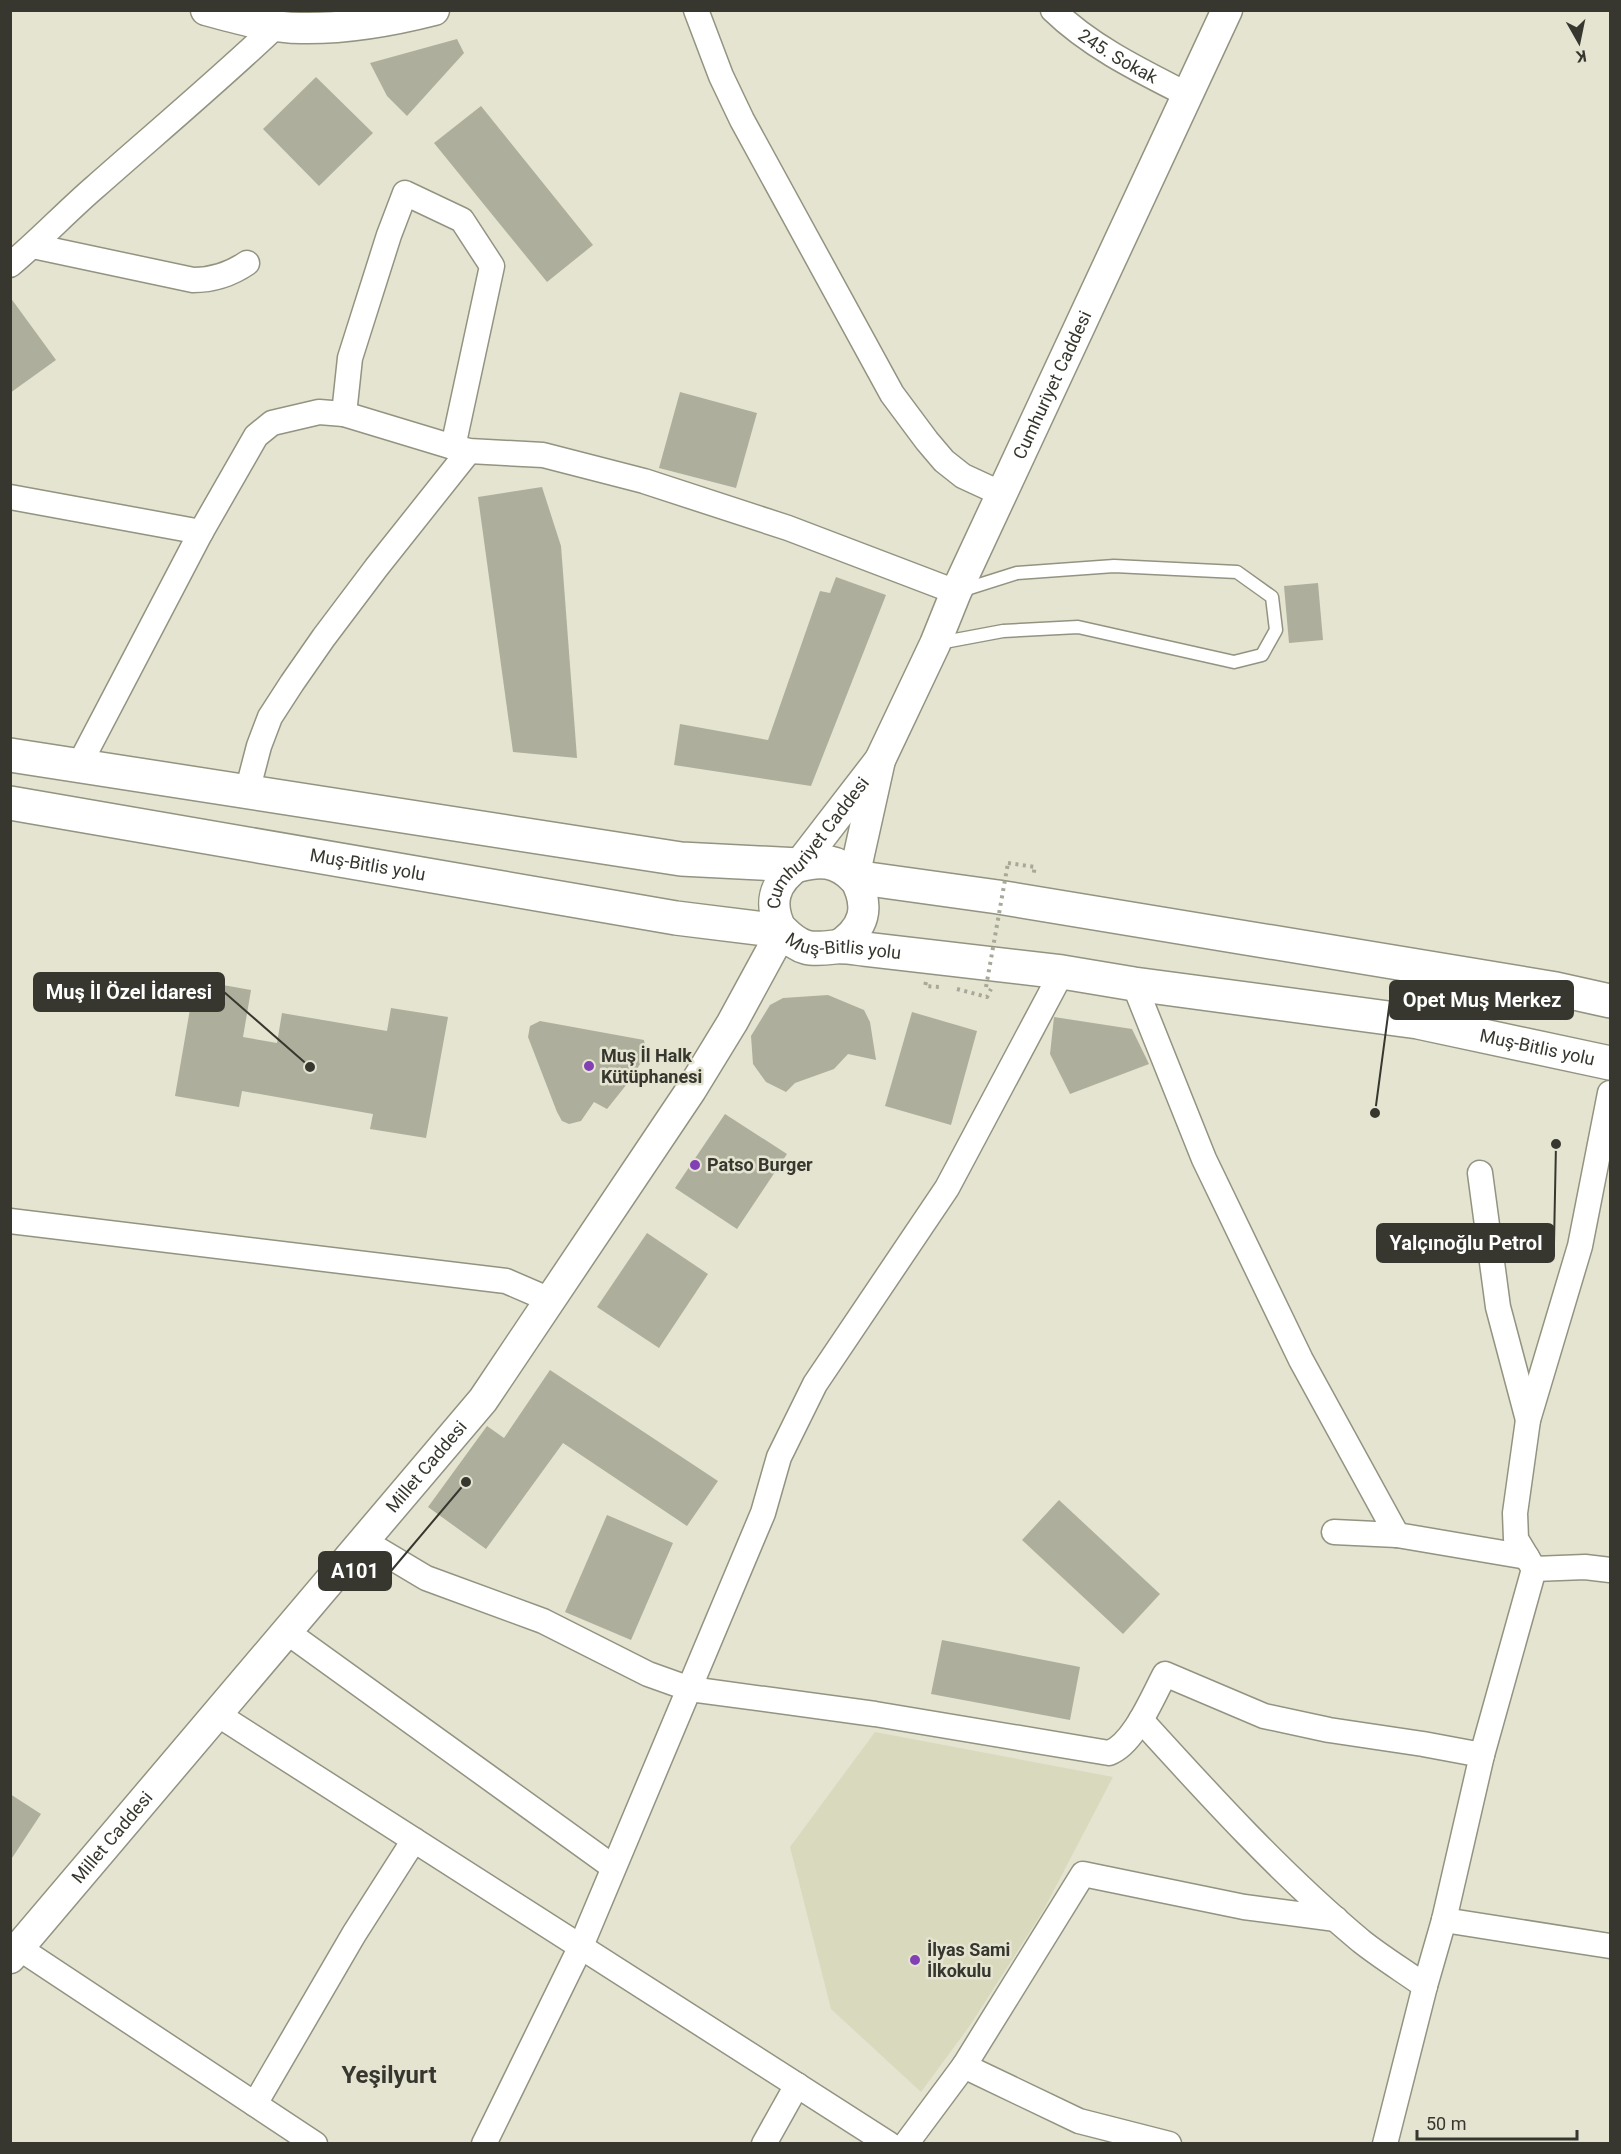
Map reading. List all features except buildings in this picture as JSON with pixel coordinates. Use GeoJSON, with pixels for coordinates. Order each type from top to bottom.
{"type":"FeatureCollection","features":[{"type":"Feature","properties":{"kind":"highway"},"geometry":{"type":"LineString","coordinates":[[10,755],[681,859],[799,865],[813,861],[828,861],[847,870],[854,877],[998,897],[1611,1001]]}},
{"type":"Feature","properties":{"kind":"highway","name":"Muş-Bitlis yolu"},"geometry":{"type":"LineString","coordinates":[[10,803],[665,916],[782,931],[792,942],[816,950],[836,947],[1062,972],[1134,984],[1418,1022],[1611,1063]]}},
{"type":"Feature","properties":{"kind":"street"},"geometry":{"type":"LineString","coordinates":[[206,10],[241,19],[299,28],[351,26],[410,17],[434,10]]}},
{"type":"Feature","properties":{"kind":"street"},"geometry":{"type":"LineString","coordinates":[[696,10],[721,76],[742,120],[892,394],[944,461],[963,476],[1002,494]]}},
{"type":"Feature","properties":{"kind":"street","name":"245. Sokak"},"geometry":{"type":"LineString","coordinates":[[1053,10],[1068,25],[1135,68],[1188,95]]}},
{"type":"Feature","properties":{"kind":"street","name":"Cumhuriyet Caddesi"},"geometry":{"type":"LineString","coordinates":[[782,931],[775,913],[776,894],[780,882],[788,872],[799,865],[880,760],[1227,10]]}},
{"type":"Feature","properties":{"kind":"street"},"geometry":{"type":"LineString","coordinates":[[10,265],[277,25]]}},
{"type":"Feature","properties":{"kind":"street"},"geometry":{"type":"LineString","coordinates":[[247,792],[259,746],[270,717],[356,594],[439,487],[461,449],[492,266],[462,220],[405,193],[389,235],[350,358],[344,414]]}},
{"type":"Feature","properties":{"kind":"street"},"geometry":{"type":"LineString","coordinates":[[33,246],[194,280],[210,280],[236,270],[247,262]]}},
{"type":"Feature","properties":{"kind":"street"},"geometry":{"type":"LineString","coordinates":[[78,767],[201,532],[255,436],[272,423],[293,417],[319,412],[344,414],[461,449],[543,455],[644,481],[788,528],[956,592]]}},
{"type":"Feature","properties":{"kind":"street"},"geometry":{"type":"LineString","coordinates":[[10,497],[201,532]]}},
{"type":"Feature","properties":{"kind":"street","name":"Cumhuriyet Caddesi"},"geometry":{"type":"LineString","coordinates":[[854,877],[880,760]]}},
{"type":"Feature","properties":{"kind":"street"},"geometry":{"type":"LineString","coordinates":[[836,947],[849,939],[859,926],[864,912],[861,890],[854,877]]}},
{"type":"Feature","properties":{"kind":"street","name":"Millet Caddesi"},"geometry":{"type":"LineString","coordinates":[[13,1946],[217,1714],[483,1400],[691,1090],[732,1023],[782,931]]}},
{"type":"Feature","properties":{"kind":"street"},"geometry":{"type":"LineString","coordinates":[[484,2144],[581,1946],[763,1514],[779,1457],[815,1384],[947,1188],[1062,972]]}},
{"type":"Feature","properties":{"kind":"street"},"geometry":{"type":"LineString","coordinates":[[1134,984],[1204,1159],[1301,1360],[1397,1535]]}},
{"type":"Feature","properties":{"kind":"street"},"geometry":{"type":"LineString","coordinates":[[1385,2144],[1444,1920],[1482,1755],[1531,1563],[1516,1539],[1515,1513],[1528,1420],[1580,1246],[1611,1093]]}},
{"type":"Feature","properties":{"kind":"street"},"geometry":{"type":"LineString","coordinates":[[1480,1173],[1498,1307],[1528,1420]]}},
{"type":"Feature","properties":{"kind":"street"},"geometry":{"type":"LineString","coordinates":[[10,1221],[506,1281],[550,1300]]}},
{"type":"Feature","properties":{"kind":"street"},"geometry":{"type":"LineString","coordinates":[[1334,1532],[1397,1535],[1531,1563],[1611,1570]]}},
{"type":"Feature","properties":{"kind":"street"},"geometry":{"type":"LineString","coordinates":[[364,1541],[426,1578],[543,1621],[648,1674],[690,1689],[874,1714],[1109,1753],[1117,1750],[1123,1744],[1141,1720],[1165,1674],[1264,1716],[1329,1730],[1482,1755]]}},
{"type":"Feature","properties":{"kind":"street"},"geometry":{"type":"LineString","coordinates":[[286,1632],[613,1867]]}},
{"type":"Feature","properties":{"kind":"street"},"geometry":{"type":"LineString","coordinates":[[217,1714],[889,2144]]}},
{"type":"Feature","properties":{"kind":"street"},"geometry":{"type":"LineString","coordinates":[[1141,1720],[1236,1823],[1303,1890],[1363,1942],[1425,1986]]}},
{"type":"Feature","properties":{"kind":"street"},"geometry":{"type":"LineString","coordinates":[[255,2104],[354,1934],[414,1840]]}},
{"type":"Feature","properties":{"kind":"street"},"geometry":{"type":"LineString","coordinates":[[906,2144],[964,2066],[1083,1874],[1244,1907],[1336,1919]]}},
{"type":"Feature","properties":{"kind":"street"},"geometry":{"type":"LineString","coordinates":[[1444,1920],[1611,1946]]}},
{"type":"Feature","properties":{"kind":"street"},"geometry":{"type":"LineString","coordinates":[[13,1946],[255,2104],[289,2137],[315,2144]]}},
{"type":"Feature","properties":{"kind":"street"},"geometry":{"type":"LineString","coordinates":[[964,2066],[1079,2121],[1158,2142]]}},
{"type":"Feature","properties":{"kind":"street"},"geometry":{"type":"LineString","coordinates":[[764,2144],[797,2085]]}},
{"type":"Feature","properties":{"kind":"lane"},"geometry":{"type":"LineString","coordinates":[[935,644],[1003,631],[1078,627],[1234,662],[1262,656],[1276,630],[1272,597],[1237,572],[1114,566],[1017,573],[956,592]]}},
{"type":"Feature","properties":{"kind":"path"},"geometry":{"type":"LineString","coordinates":[[986,987],[1008,863],[1035,867]]}},
{"type":"Feature","properties":{"kind":"shaded area","name":"İlyas Sami İlkokulu"},"geometry":{"type":"Polygon","coordinates":[[[875,1732],[1113,1777],[1043,1911],[971,2024],[921,2092],[831,2009],[790,1847],[875,1732]]]}},
{"type":"Feature","properties":{"kind":"place","name":"Muş İl Halk Kütüphanesi"},"geometry":{"type":"Point","coordinates":[589,1066]}},
{"type":"Feature","properties":{"kind":"place","name":"Muş İl Özel İdaresi"},"geometry":{"type":"Point","coordinates":[310,1067]}},
{"type":"Feature","properties":{"kind":"place","name":"Opet Muş Merkez"},"geometry":{"type":"Point","coordinates":[1375,1113]}},
{"type":"Feature","properties":{"kind":"place","name":"Yalçınoğlu Petrol"},"geometry":{"type":"Point","coordinates":[1556,1144]}},
{"type":"Feature","properties":{"kind":"place","name":"Patso Burger"},"geometry":{"type":"Point","coordinates":[695,1165]}},
{"type":"Feature","properties":{"kind":"place","name":"A101"},"geometry":{"type":"Point","coordinates":[466,1482]}},
{"type":"Feature","properties":{"kind":"place","name":"İlyas Sami İlkokulu"},"geometry":{"type":"Point","coordinates":[915,1960]}},
{"type":"Feature","properties":{"kind":"district","name":"Yeşilyurt"},"geometry":{"type":"Point","coordinates":[389,2075]}}]}
